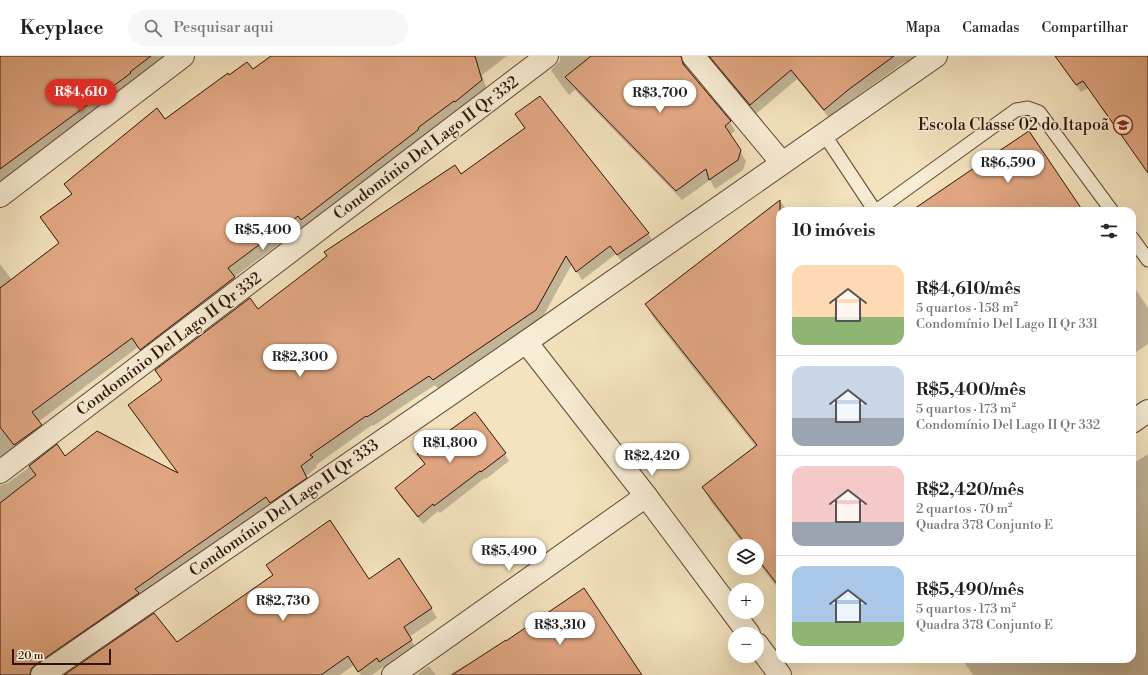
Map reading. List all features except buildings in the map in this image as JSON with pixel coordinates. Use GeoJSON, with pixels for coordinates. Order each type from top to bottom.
{"type":"FeatureCollection","features":[{"type":"Feature","properties":{"kind":"street"},"geometry":{"type":"LineString","coordinates":[[0,196],[183,56]]}},
{"type":"Feature","properties":{"kind":"street","name":"Condomínio Del Lago II Qr 332"},"geometry":{"type":"LineString","coordinates":[[0,472],[547,56]]}},
{"type":"Feature","properties":{"kind":"street"},"geometry":{"type":"LineString","coordinates":[[693,56],[782,163]]}},
{"type":"Feature","properties":{"kind":"street","name":"Condomínio Del Lago II Qr 333"},"geometry":{"type":"LineString","coordinates":[[42,675],[526,342],[936,56]]}},
{"type":"Feature","properties":{"kind":"street"},"geometry":{"type":"LineString","coordinates":[[526,342],[646,496],[744,627]]}},
{"type":"Feature","properties":{"kind":"street"},"geometry":{"type":"LineString","coordinates":[[1136,419],[1148,411]]}},
{"type":"Feature","properties":{"kind":"street"},"geometry":{"type":"LineString","coordinates":[[393,675],[646,496]]}},
{"type":"Feature","properties":{"kind":"street"},"geometry":{"type":"LineString","coordinates":[[764,653],[776,669]]}},
{"type":"Feature","properties":{"kind":"lane"},"geometry":{"type":"LineString","coordinates":[[882,207],[1016,110],[1028,108],[1039,112],[1109,207]]}},
{"type":"Feature","properties":{"kind":"lane"},"geometry":{"type":"LineString","coordinates":[[824,134],[873,207]]}},
{"type":"Feature","properties":{"kind":"lane"},"geometry":{"type":"LineString","coordinates":[[1136,244],[1148,260]]}},
{"type":"Feature","properties":{"kind":"place","name":"Escola Classe 02 do Itapoã"},"geometry":{"type":"Point","coordinates":[1123,125]}}]}
